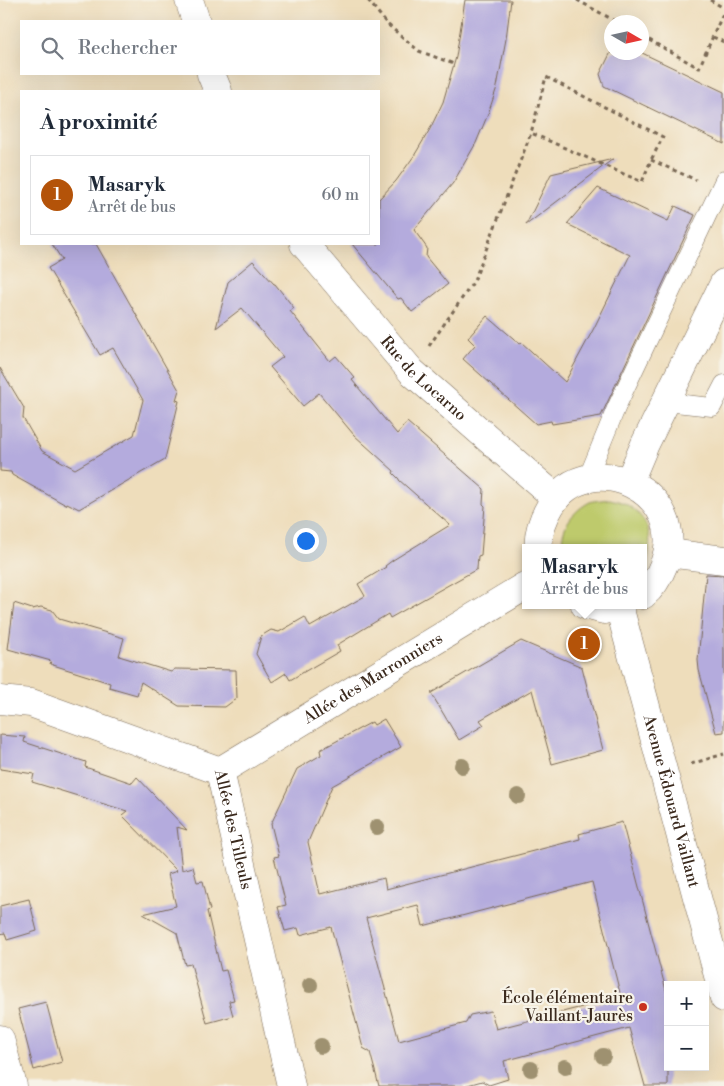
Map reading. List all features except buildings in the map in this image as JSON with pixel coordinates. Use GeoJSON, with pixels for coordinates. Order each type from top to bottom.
{"type":"FeatureCollection","features":[{"type":"Feature","properties":{"kind":"street"},"geometry":{"type":"LineString","coordinates":[[190,0],[196,20]]}},
{"type":"Feature","properties":{"kind":"street"},"geometry":{"type":"LineString","coordinates":[[211,75],[218,90]]}},
{"type":"Feature","properties":{"kind":"street","name":"Rue de Locarno"},"geometry":{"type":"LineString","coordinates":[[305,245],[412,372],[556,498]]}},
{"type":"Feature","properties":{"kind":"street"},"geometry":{"type":"LineString","coordinates":[[628,482],[724,283]]}},
{"type":"Feature","properties":{"kind":"street"},"geometry":{"type":"LineString","coordinates":[[538,544],[543,519],[556,498],[570,487],[587,479],[608,477],[628,482],[645,492],[658,507],[667,525],[668,553],[659,578],[647,587]]}},
{"type":"Feature","properties":{"kind":"street"},"geometry":{"type":"LineString","coordinates":[[668,553],[724,560]]}},
{"type":"Feature","properties":{"kind":"street","name":"Allée des Marronniers"},"geometry":{"type":"LineString","coordinates":[[220,771],[522,588]]}},
{"type":"Feature","properties":{"kind":"street","name":"Avenue Édouard Vaillant"},"geometry":{"type":"LineString","coordinates":[[630,609],[724,998]]}},
{"type":"Feature","properties":{"kind":"street","name":"Allée des Tilleuls"},"geometry":{"type":"LineString","coordinates":[[0,700],[31,703],[220,771],[291,1086]]}},
{"type":"Feature","properties":{"kind":"street"},"geometry":{"type":"LineString","coordinates":[[0,1039],[13,1086]]}},
{"type":"Feature","properties":{"kind":"lane"},"geometry":{"type":"LineString","coordinates":[[587,479],[617,406],[724,180]]}},
{"type":"Feature","properties":{"kind":"lane"},"geometry":{"type":"LineString","coordinates":[[666,402],[712,407],[724,384]]}},
{"type":"Feature","properties":{"kind":"path"},"geometry":{"type":"LineString","coordinates":[[368,0],[387,24],[420,51],[454,64]]}},
{"type":"Feature","properties":{"kind":"path"},"geometry":{"type":"LineString","coordinates":[[577,0],[605,15]]}},
{"type":"Feature","properties":{"kind":"path"},"geometry":{"type":"LineString","coordinates":[[649,40],[699,68],[724,10],[710,0]]}},
{"type":"Feature","properties":{"kind":"path"},"geometry":{"type":"LineString","coordinates":[[713,37],[724,42]]}},
{"type":"Feature","properties":{"kind":"path"},"geometry":{"type":"LineString","coordinates":[[412,372],[474,281],[531,133],[546,77],[664,137],[651,160],[642,182],[531,133]]}},
{"type":"Feature","properties":{"kind":"path"},"geometry":{"type":"LineString","coordinates":[[651,160],[697,180]]}},
{"type":"Feature","properties":{"kind":"green space"},"geometry":{"type":"Polygon","coordinates":[[[610,499],[623,503],[637,512],[643,519],[647,527],[650,543],[647,561],[647,544],[562,544],[563,534],[569,520],[584,505],[597,500],[610,499]]]}},
{"type":"Feature","properties":{"kind":"place","name":"Masaryk"},"geometry":{"type":"Point","coordinates":[584,644]}},
{"type":"Feature","properties":{"kind":"place","name":"École élémentaire Vaillant-Jaurès"},"geometry":{"type":"Point","coordinates":[643,1007]}}]}
